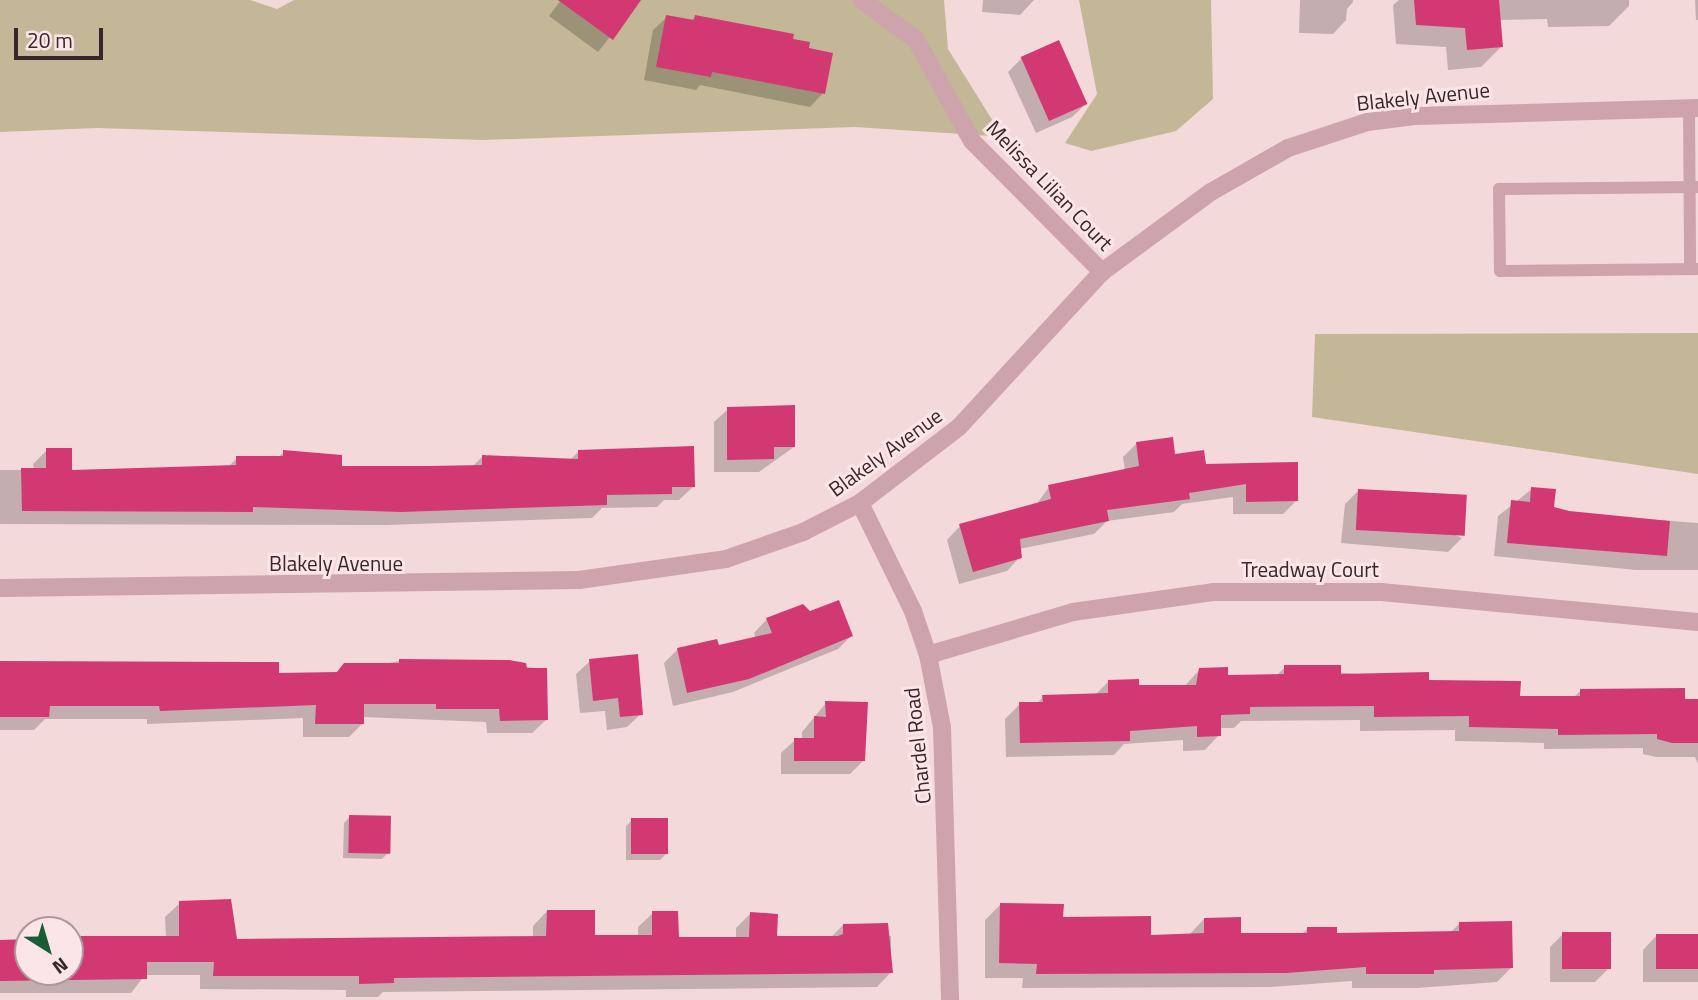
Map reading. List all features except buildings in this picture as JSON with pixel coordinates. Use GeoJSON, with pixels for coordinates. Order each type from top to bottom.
{"type":"FeatureCollection","features":[{"type":"Feature","properties":{"kind":"street","name":"Melissa Lilian Court"},"geometry":{"type":"LineString","coordinates":[[862,0],[916,40],[972,141],[1102,272]]}},
{"type":"Feature","properties":{"kind":"street","name":"Blakely Avenue"},"geometry":{"type":"LineString","coordinates":[[0,588],[579,580],[726,559],[803,532],[860,503],[959,428],[1102,272],[1211,192],[1288,148],[1367,122],[1481,111],[1694,108]]}},
{"type":"Feature","properties":{"kind":"street","name":"Chardel Road"},"geometry":{"type":"LineString","coordinates":[[860,503],[886,550],[928,655],[942,727],[947,799],[950,1000]]}},
{"type":"Feature","properties":{"kind":"street","name":"Treadway Court"},"geometry":{"type":"LineString","coordinates":[[928,655],[1073,612],[1213,592],[1381,592],[1698,621]]}},
{"type":"Feature","properties":{"kind":"lane"},"geometry":{"type":"LineString","coordinates":[[1694,108],[1694,187],[1694,269],[1500,271],[1499,189],[1694,187]]}},
{"type":"Feature","properties":{"kind":"shaded area"},"geometry":{"type":"Polygon","coordinates":[[[0,0],[250,0],[277,9],[294,0],[944,0],[948,49],[996,126],[991,136],[855,127],[483,140],[97,128],[0,132],[0,0]]]}},
{"type":"Feature","properties":{"kind":"shaded area"},"geometry":{"type":"Polygon","coordinates":[[[1079,0],[1211,0],[1213,99],[1176,131],[1091,151],[1065,143],[1097,94],[1079,0]]]}},
{"type":"Feature","properties":{"kind":"shaded area"},"geometry":{"type":"Polygon","coordinates":[[[1698,333],[1698,474],[1312,417],[1315,334],[1698,333]]]}}]}
